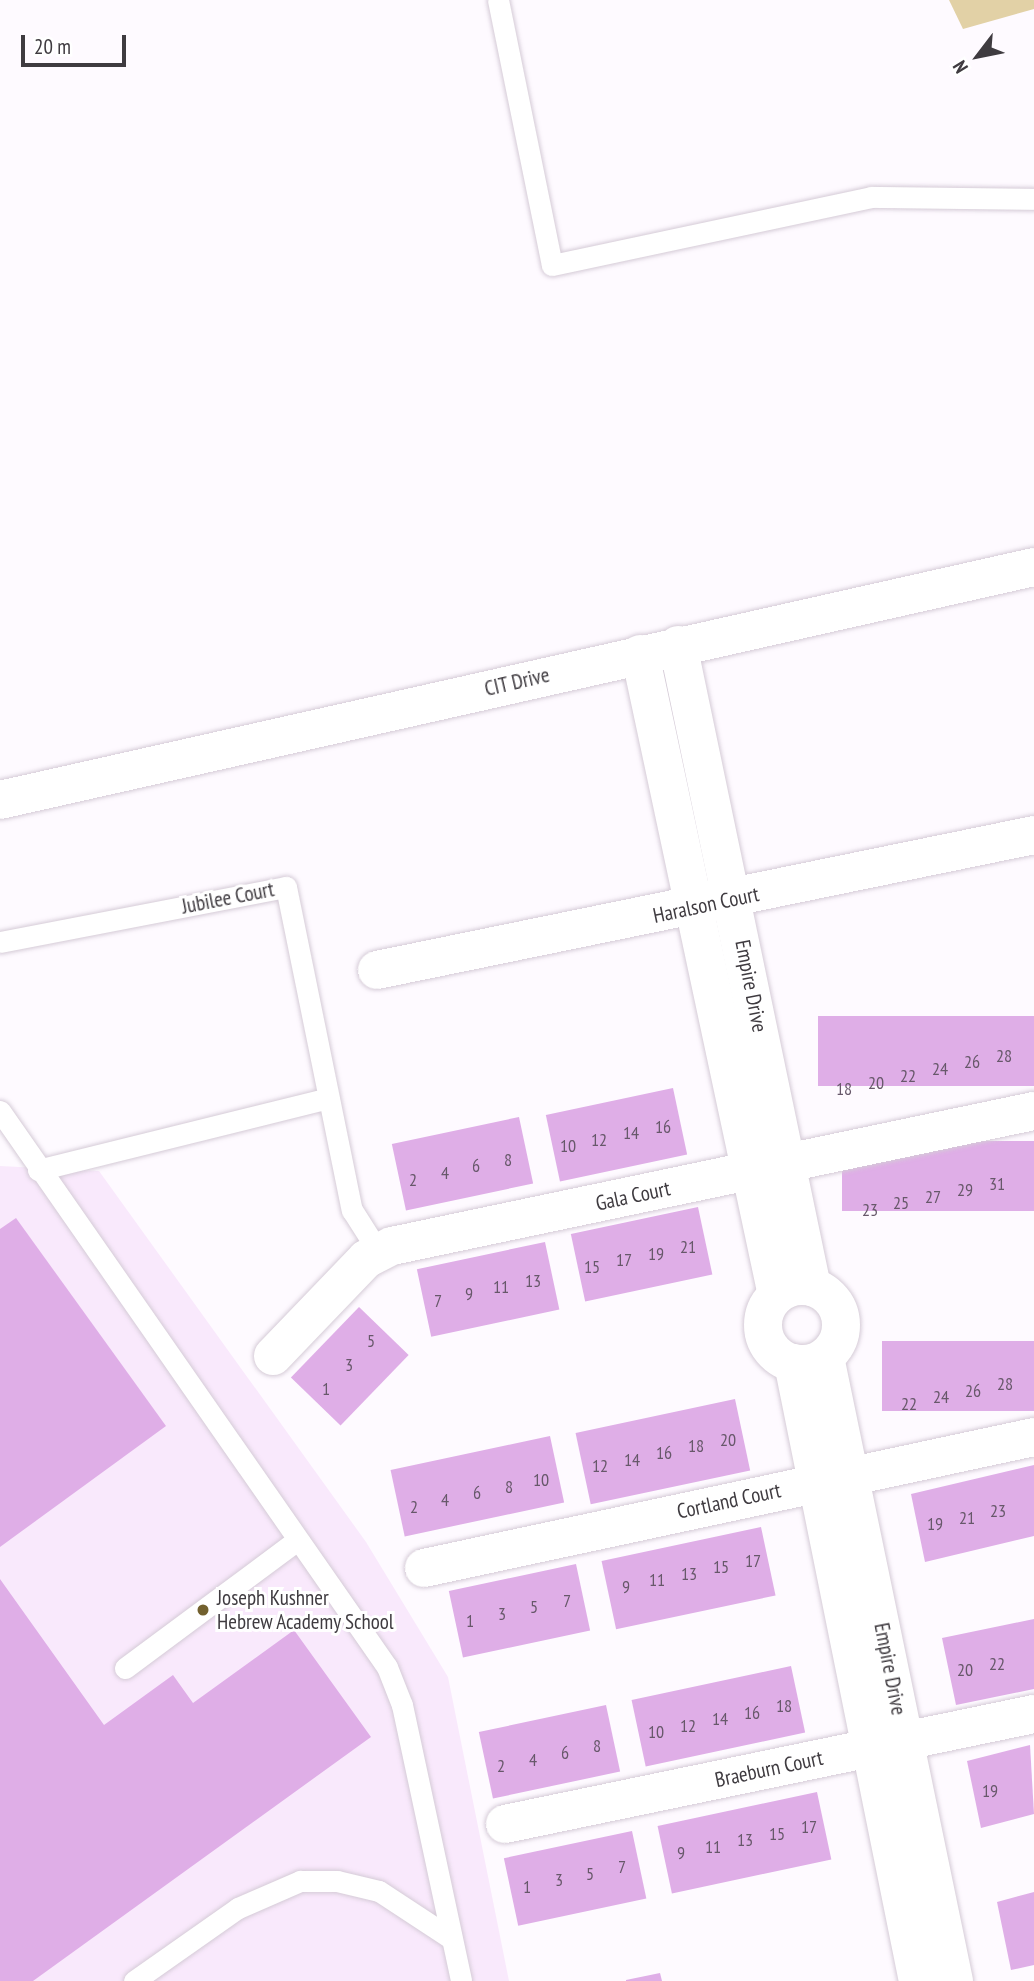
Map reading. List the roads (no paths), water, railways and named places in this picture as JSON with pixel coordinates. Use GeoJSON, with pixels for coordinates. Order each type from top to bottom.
{"type":"FeatureCollection","features":[{"type":"Feature","properties":{"kind":"street","name":"CIT Drive"},"geometry":{"type":"LineString","coordinates":[[0,800],[678,645],[1034,567]]}},
{"type":"Feature","properties":{"kind":"street","name":"Empire Drive"},"geometry":{"type":"LineString","coordinates":[[678,645],[787,1165],[794,1291]]}},
{"type":"Feature","properties":{"kind":"street","name":"Empire Drive"},"geometry":{"type":"LineString","coordinates":[[640,654],[750,1172],[794,1291]]}},
{"type":"Feature","properties":{"kind":"street","name":"Haralson Court"},"geometry":{"type":"LineString","coordinates":[[377,971],[694,908],[1034,835]]}},
{"type":"Feature","properties":{"kind":"street","name":"Gala Court"},"geometry":{"type":"LineString","coordinates":[[378,1251],[1034,1111]]}},
{"type":"Feature","properties":{"kind":"street"},"geometry":{"type":"LineString","coordinates":[[273,1356],[378,1251]]}},
{"type":"Feature","properties":{"kind":"street"},"geometry":{"type":"LineString","coordinates":[[794,1291],[833,1300],[842,1324],[809,1360],[775,1354],[763,1330],[794,1291]]}},
{"type":"Feature","properties":{"kind":"street","name":"Empire Drive"},"geometry":{"type":"LineString","coordinates":[[809,1360],[888,1744],[954,1981]]}},
{"type":"Feature","properties":{"kind":"street","name":"Cortland Court"},"geometry":{"type":"LineString","coordinates":[[424,1568],[833,1478],[1034,1437]]}},
{"type":"Feature","properties":{"kind":"street","name":"Braeburn Court"},"geometry":{"type":"LineString","coordinates":[[505,1824],[1034,1714]]}},
{"type":"Feature","properties":{"kind":"street","name":"Empire Drive"},"geometry":{"type":"LineString","coordinates":[[888,1744],[918,1981]]}},
{"type":"Feature","properties":{"kind":"lane"},"geometry":{"type":"LineString","coordinates":[[498,0],[552,265],[871,197],[1034,198]]}},
{"type":"Feature","properties":{"kind":"lane","name":"Jubilee Court"},"geometry":{"type":"LineString","coordinates":[[0,942],[286,887],[352,1210],[378,1251]]}},
{"type":"Feature","properties":{"kind":"lane"},"geometry":{"type":"LineString","coordinates":[[38,1170],[328,1098]]}},
{"type":"Feature","properties":{"kind":"lane"},"geometry":{"type":"LineString","coordinates":[[0,1111],[38,1170],[392,1679],[461,1981]]}},
{"type":"Feature","properties":{"kind":"lane"},"geometry":{"type":"LineString","coordinates":[[125,1668],[296,1541]]}},
{"type":"Feature","properties":{"kind":"lane"},"geometry":{"type":"LineString","coordinates":[[134,1981],[238,1908],[300,1881],[337,1881],[379,1891],[453,1939]]}},
{"type":"Feature","properties":{"kind":"place","name":"Joseph Kushner Hebrew Academy School"},"geometry":{"type":"Point","coordinates":[203,1610]}}]}
